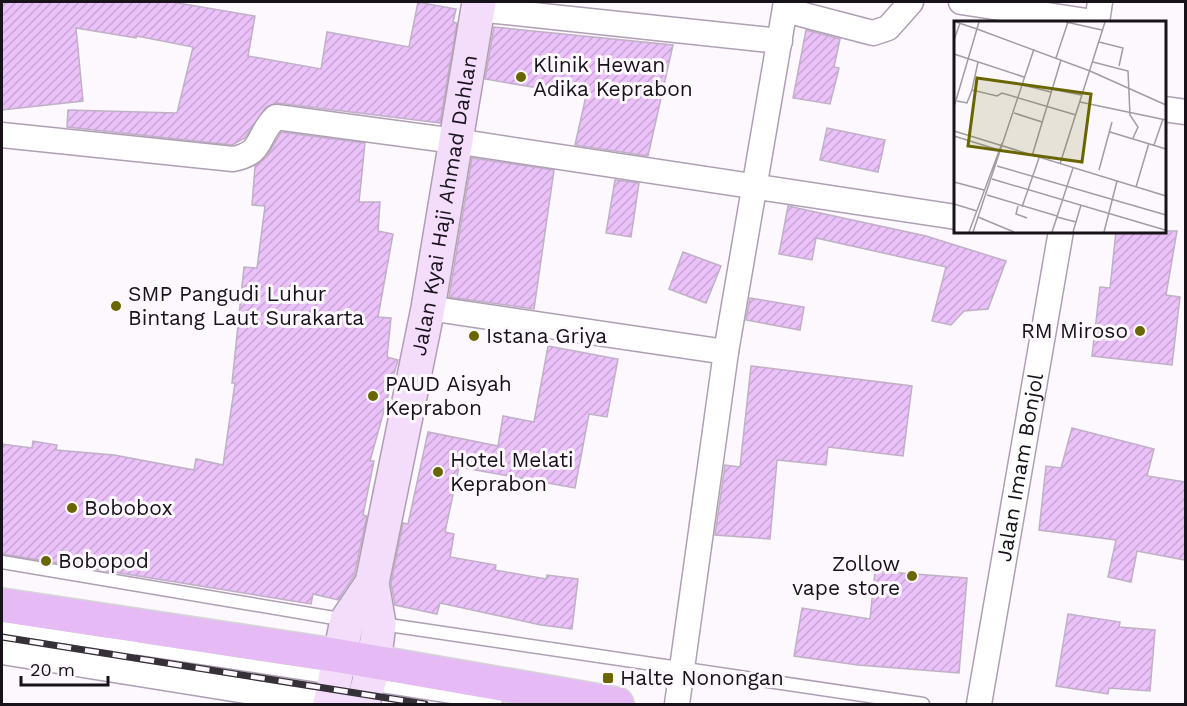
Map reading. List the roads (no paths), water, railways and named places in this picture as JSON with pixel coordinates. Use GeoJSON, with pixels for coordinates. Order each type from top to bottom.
{"type":"FeatureCollection","features":[{"type":"Feature","properties":{"kind":"main road","name":"Jalan Kyai Haji Ahmad Dahlan"},"geometry":{"type":"LineString","coordinates":[[349,684],[428,308],[478,5]]}},
{"type":"Feature","properties":{"kind":"main road"},"geometry":{"type":"LineString","coordinates":[[2,605],[125,648],[349,684],[617,705]]}},
{"type":"Feature","properties":{"kind":"street"},"geometry":{"type":"LineString","coordinates":[[676,705],[726,352],[785,6],[873,33],[888,28],[911,2]]}},
{"type":"Feature","properties":{"kind":"street"},"geometry":{"type":"LineString","coordinates":[[961,2],[1088,21]]}},
{"type":"Feature","properties":{"kind":"street"},"geometry":{"type":"LineString","coordinates":[[1095,21],[1100,2]]}},
{"type":"Feature","properties":{"kind":"street"},"geometry":{"type":"LineString","coordinates":[[478,5],[780,41]]}},
{"type":"Feature","properties":{"kind":"street"},"geometry":{"type":"LineString","coordinates":[[1166,110],[1185,112]]}},
{"type":"Feature","properties":{"kind":"street"},"geometry":{"type":"LineString","coordinates":[[2,135],[233,159],[248,156],[259,143],[267,125],[276,117],[455,141],[954,217]]}},
{"type":"Feature","properties":{"kind":"street","name":"Jalan Imam Bonjol"},"geometry":{"type":"LineString","coordinates":[[979,705],[1055,232]]}},
{"type":"Feature","properties":{"kind":"street"},"geometry":{"type":"LineString","coordinates":[[428,308],[726,352]]}},
{"type":"Feature","properties":{"kind":"street"},"geometry":{"type":"LineString","coordinates":[[2,652],[125,648],[349,684]]}},
{"type":"Feature","properties":{"kind":"lane"},"geometry":{"type":"LineString","coordinates":[[2,562],[363,622],[923,705]]}},
{"type":"Feature","properties":{"kind":"lane"},"geometry":{"type":"LineString","coordinates":[[2,628],[125,648]]}},
{"type":"Feature","properties":{"kind":"lane"},"geometry":{"type":"LineString","coordinates":[[349,684],[495,705]]}},
{"type":"Feature","properties":{"kind":"railway"},"geometry":{"type":"LineString","coordinates":[[2,637],[425,704]]}},
{"type":"Feature","properties":{"kind":"place","name":"Klinik Hewan Adika Keprabon"},"geometry":{"type":"Point","coordinates":[521,77]}},
{"type":"Feature","properties":{"kind":"place","name":"SMP Pangudi Luhur Bintang Laut Surakarta"},"geometry":{"type":"Point","coordinates":[116,306]}},
{"type":"Feature","properties":{"kind":"place","name":"RM Miroso"},"geometry":{"type":"Point","coordinates":[1140,331]}},
{"type":"Feature","properties":{"kind":"place","name":"Istana Griya"},"geometry":{"type":"Point","coordinates":[474,336]}},
{"type":"Feature","properties":{"kind":"place","name":"PAUD Aisyah Keprabon"},"geometry":{"type":"Point","coordinates":[373,396]}},
{"type":"Feature","properties":{"kind":"place","name":"Hotel Melati Keprabon"},"geometry":{"type":"Point","coordinates":[438,472]}},
{"type":"Feature","properties":{"kind":"place","name":"Bobobox"},"geometry":{"type":"Point","coordinates":[72,508]}},
{"type":"Feature","properties":{"kind":"place","name":"Bobopod"},"geometry":{"type":"Point","coordinates":[46,561]}},
{"type":"Feature","properties":{"kind":"place","name":"Zollow vape store"},"geometry":{"type":"Point","coordinates":[912,576]}},
{"type":"Feature","properties":{"kind":"place","name":"Halte Nonongan"},"geometry":{"type":"Point","coordinates":[608,678]}}]}
